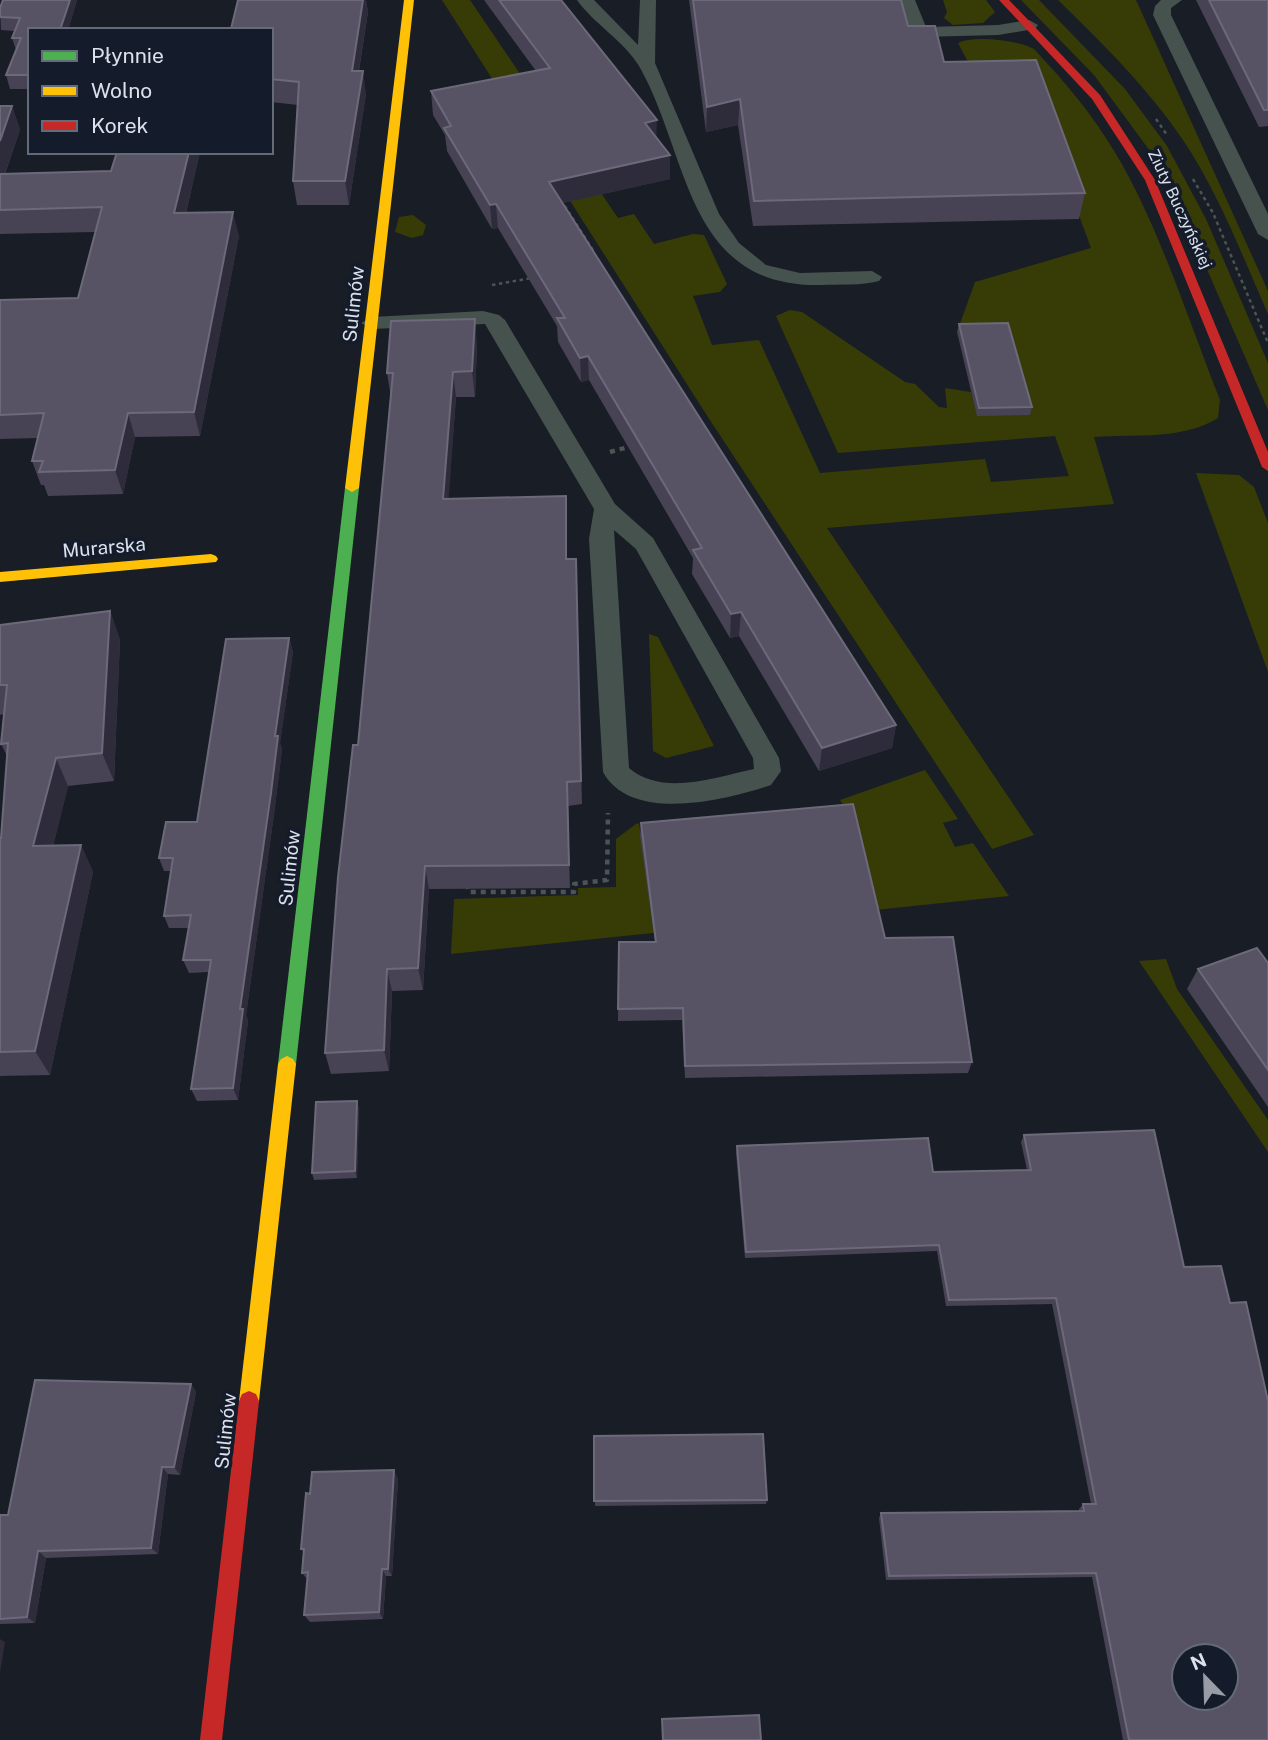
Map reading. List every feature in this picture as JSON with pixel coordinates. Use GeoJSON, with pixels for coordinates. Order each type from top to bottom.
{"type":"FeatureCollection","features":[{"type":"Feature","properties":{"kind":"street","name":"Sulimów"},"geometry":{"type":"LineString","coordinates":[[211,1740],[396,94],[409,0]]}},
{"type":"Feature","properties":{"kind":"street","name":"Ziuty Buczyńskiej"},"geometry":{"type":"LineString","coordinates":[[1004,0],[1096,97],[1150,180],[1268,467]]}},
{"type":"Feature","properties":{"kind":"street","name":"Murarska"},"geometry":{"type":"LineString","coordinates":[[0,577],[211,559]]}},
{"type":"Feature","properties":{"kind":"lane"},"geometry":{"type":"LineString","coordinates":[[585,0],[646,63],[709,214],[732,247],[759,269],[800,279],[872,277]]}},
{"type":"Feature","properties":{"kind":"lane"},"geometry":{"type":"LineString","coordinates":[[646,63],[648,0]]}},
{"type":"Feature","properties":{"kind":"lane"},"geometry":{"type":"LineString","coordinates":[[907,0],[920,32],[998,30],[1030,25]]}},
{"type":"Feature","properties":{"kind":"lane"},"geometry":{"type":"LineString","coordinates":[[1174,0],[1163,6],[1161,15],[1268,234]]}},
{"type":"Feature","properties":{"kind":"lane"},"geometry":{"type":"LineString","coordinates":[[372,323],[492,318],[606,509],[645,544],[766,758],[768,771],[762,778],[662,795],[625,784],[615,772],[601,539],[606,509]]}},
{"type":"Feature","properties":{"kind":"path"},"geometry":{"type":"LineString","coordinates":[[556,192],[600,263]]}},
{"type":"Feature","properties":{"kind":"path"},"geometry":{"type":"LineString","coordinates":[[480,285],[541,276]]}},
{"type":"Feature","properties":{"kind":"path"},"geometry":{"type":"LineString","coordinates":[[577,461],[641,444]]}},
{"type":"Feature","properties":{"kind":"path"},"geometry":{"type":"LineString","coordinates":[[467,873],[469,892],[482,893],[574,892],[574,884],[607,880],[608,807],[625,784]]}},
{"type":"Feature","properties":{"kind":"green space"},"geometry":{"type":"Polygon","coordinates":[[[442,0],[470,0],[618,218],[634,214],[654,244],[693,234],[704,235],[727,284],[720,292],[693,296],[712,345],[759,340],[820,473],[985,459],[991,482],[1069,476],[1055,436],[838,453],[776,316],[790,310],[802,312],[905,382],[915,384],[939,407],[947,408],[945,388],[971,392],[978,416],[1007,332],[957,332],[975,282],[1091,248],[1031,85],[967,60],[958,43],[974,39],[996,40],[1018,43],[1034,49],[1068,86],[1098,126],[1132,182],[1160,243],[1220,400],[1218,418],[1190,430],[1174,433],[1094,437],[1114,504],[827,528],[1034,835],[992,849],[706,414],[442,0]]]}},
{"type":"Feature","properties":{"kind":"green space"},"geometry":{"type":"Polygon","coordinates":[[[943,0],[986,0],[995,12],[983,23],[953,25],[944,18],[947,12],[943,0]]]}},
{"type":"Feature","properties":{"kind":"green space"},"geometry":{"type":"Polygon","coordinates":[[[1021,0],[1039,0],[1125,89],[1167,146],[1206,219],[1268,363],[1268,410],[1164,170],[1094,75],[1021,0]]]}},
{"type":"Feature","properties":{"kind":"green space"},"geometry":{"type":"Polygon","coordinates":[[[1058,0],[1136,0],[1268,291],[1268,314],[1219,203],[1183,140],[1139,84],[1058,0]]]}},
{"type":"Feature","properties":{"kind":"green space"},"geometry":{"type":"Polygon","coordinates":[[[413,215],[426,225],[423,235],[412,238],[395,232],[399,217],[413,215]]]}},
{"type":"Feature","properties":{"kind":"green space"},"geometry":{"type":"Polygon","coordinates":[[[1196,473],[1239,475],[1254,487],[1268,523],[1268,672],[1196,473]]]}},
{"type":"Feature","properties":{"kind":"green space"},"geometry":{"type":"Polygon","coordinates":[[[649,634],[658,637],[714,746],[666,758],[653,751],[649,634]]]}},
{"type":"Feature","properties":{"kind":"green space"},"geometry":{"type":"Polygon","coordinates":[[[925,770],[958,819],[943,823],[955,847],[973,843],[1009,896],[451,954],[454,899],[578,895],[578,888],[616,887],[616,839],[636,824],[639,823],[650,903],[850,817],[840,800],[925,770]]]}},
{"type":"Feature","properties":{"kind":"green space"},"geometry":{"type":"Polygon","coordinates":[[[1166,959],[1177,989],[1268,1120],[1268,1152],[1139,961],[1166,959]]]}},
{"type":"Feature","properties":{"kind":"building"},"geometry":{"type":"Polygon","coordinates":[[[3,0],[70,0],[61,28],[28,28],[28,75],[6,75],[21,38],[12,38],[20,18],[0,17],[3,0]]]}},
{"type":"Feature","properties":{"kind":"building"},"geometry":{"type":"Polygon","coordinates":[[[238,0],[363,0],[352,71],[363,71],[345,181],[293,181],[299,82],[273,79],[273,28],[231,28],[238,0]]]}},
{"type":"Feature","properties":{"kind":"building"},"geometry":{"type":"Polygon","coordinates":[[[499,0],[561,0],[657,120],[645,123],[670,155],[549,182],[896,725],[822,748],[741,612],[731,614],[693,550],[702,548],[588,356],[580,358],[557,318],[565,318],[496,204],[490,205],[444,128],[451,126],[431,91],[550,68],[499,0]]]}},
{"type":"Feature","properties":{"kind":"building"},"geometry":{"type":"Polygon","coordinates":[[[693,0],[901,0],[908,26],[935,26],[944,62],[1036,60],[1085,193],[754,201],[740,99],[707,107],[693,0]]]}},
{"type":"Feature","properties":{"kind":"building"},"geometry":{"type":"Polygon","coordinates":[[[1209,0],[1268,0],[1268,110],[1264,110],[1209,0]]]}},
{"type":"Feature","properties":{"kind":"building"},"geometry":{"type":"Polygon","coordinates":[[[0,106],[12,106],[0,141],[0,106]]]}},
{"type":"Feature","properties":{"kind":"building"},"geometry":{"type":"Polygon","coordinates":[[[116,154],[189,154],[174,213],[233,212],[194,412],[128,413],[115,470],[39,472],[43,461],[32,461],[44,413],[0,415],[0,300],[78,298],[102,207],[0,210],[0,174],[111,171],[116,154]]]}},
{"type":"Feature","properties":{"kind":"building"},"geometry":{"type":"Polygon","coordinates":[[[475,319],[472,371],[453,372],[443,499],[566,496],[566,559],[576,559],[581,781],[567,782],[569,865],[425,866],[418,968],[387,969],[384,1050],[325,1053],[338,877],[353,745],[358,745],[393,373],[387,373],[391,321],[475,319]]]}},
{"type":"Feature","properties":{"kind":"building"},"geometry":{"type":"Polygon","coordinates":[[[1008,323],[1032,407],[979,408],[959,324],[1008,323]]]}},
{"type":"Feature","properties":{"kind":"building"},"geometry":{"type":"Polygon","coordinates":[[[110,611],[102,753],[56,758],[33,846],[81,845],[35,1051],[0,1052],[0,838],[8,743],[1,744],[7,685],[0,685],[0,625],[110,611]]]}},
{"type":"Feature","properties":{"kind":"building"},"geometry":{"type":"Polygon","coordinates":[[[289,638],[275,736],[278,736],[271,793],[240,1009],[243,1009],[233,1088],[191,1089],[211,960],[183,960],[191,915],[164,916],[173,858],[159,858],[166,822],[197,822],[226,639],[289,638]]]}},
{"type":"Feature","properties":{"kind":"building"},"geometry":{"type":"Polygon","coordinates":[[[853,804],[885,938],[953,937],[972,1062],[685,1066],[683,1008],[618,1009],[619,942],[656,942],[641,823],[853,804]]]}},
{"type":"Feature","properties":{"kind":"building"},"geometry":{"type":"Polygon","coordinates":[[[1257,948],[1268,963],[1268,1070],[1198,969],[1257,948]]]}},
{"type":"Feature","properties":{"kind":"building"},"geometry":{"type":"Polygon","coordinates":[[[357,1101],[355,1171],[312,1173],[316,1102],[357,1101]]]}},
{"type":"Feature","properties":{"kind":"building"},"geometry":{"type":"Polygon","coordinates":[[[1154,1130],[1184,1267],[1221,1266],[1230,1303],[1246,1302],[1268,1401],[1268,1740],[1129,1740],[1096,1573],[889,1576],[881,1513],[1084,1511],[1083,1504],[1096,1504],[1056,1298],[949,1300],[939,1245],[746,1252],[737,1146],[928,1138],[933,1172],[1031,1170],[1024,1135],[1154,1130]]]}},
{"type":"Feature","properties":{"kind":"building"},"geometry":{"type":"Polygon","coordinates":[[[35,1380],[191,1384],[174,1467],[162,1467],[151,1548],[38,1551],[27,1617],[0,1619],[0,1515],[8,1515],[35,1380]]]}},
{"type":"Feature","properties":{"kind":"building"},"geometry":{"type":"Polygon","coordinates":[[[763,1434],[767,1500],[594,1501],[594,1436],[763,1434]]]}},
{"type":"Feature","properties":{"kind":"building"},"geometry":{"type":"Polygon","coordinates":[[[394,1470],[388,1569],[382,1569],[379,1612],[304,1615],[308,1572],[302,1573],[304,1549],[301,1549],[306,1493],[310,1494],[312,1472],[394,1470]]]}},
{"type":"Feature","properties":{"kind":"building"},"geometry":{"type":"Polygon","coordinates":[[[759,1715],[761,1740],[663,1740],[662,1719],[759,1715]]]}},
{"type":"Feature","properties":{"kind":"traffic: fast"},"geometry":{"type":"LineString","coordinates":[[287,1064],[352,488]]}},
{"type":"Feature","properties":{"kind":"traffic: slow"},"geometry":{"type":"LineString","coordinates":[[352,488],[409,0]]}},
{"type":"Feature","properties":{"kind":"traffic: slow"},"geometry":{"type":"LineString","coordinates":[[0,577],[211,559]]}},
{"type":"Feature","properties":{"kind":"traffic: slow"},"geometry":{"type":"LineString","coordinates":[[249,1401],[287,1064]]}},
{"type":"Feature","properties":{"kind":"traffic: jam"},"geometry":{"type":"LineString","coordinates":[[1004,0],[1096,97],[1150,180],[1268,467]]}},
{"type":"Feature","properties":{"kind":"traffic: jam"},"geometry":{"type":"LineString","coordinates":[[211,1740],[249,1401]]}}]}
